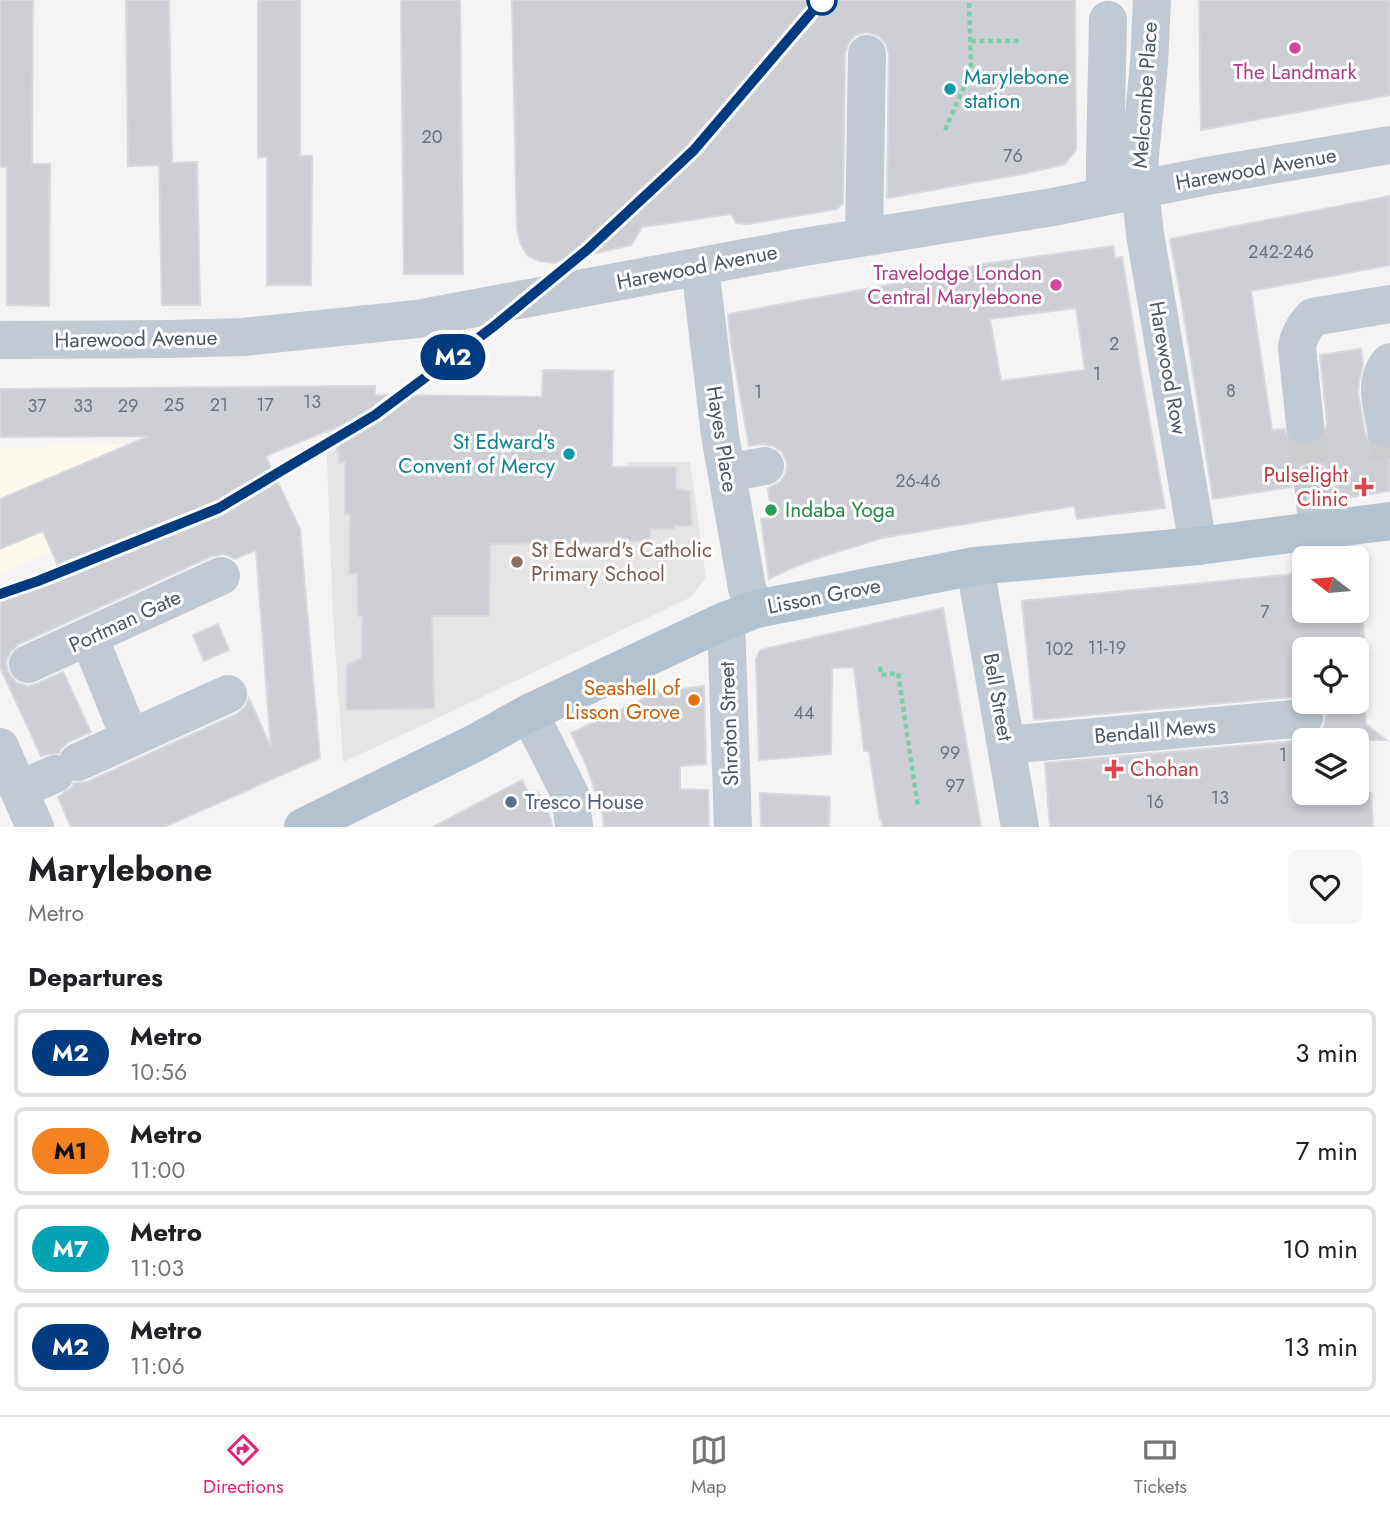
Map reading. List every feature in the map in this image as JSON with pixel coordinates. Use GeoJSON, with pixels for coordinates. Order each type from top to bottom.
{"type":"FeatureCollection","features":[{"type":"Feature","properties":{"kind":"main road","name":"Lisson Grove"},"geometry":{"type":"LineString","coordinates":[[303,827],[477,742],[530,713],[741,615],[975,566],[1198,546],[1390,521]]}},
{"type":"Feature","properties":{"kind":"street","name":"Melcombe Place"},"geometry":{"type":"LineString","coordinates":[[1123,194],[1140,156],[1152,0]]}},
{"type":"Feature","properties":{"kind":"street","name":"Melcombe Place"},"geometry":{"type":"LineString","coordinates":[[1108,20],[1105,158],[1123,194]]}},
{"type":"Feature","properties":{"kind":"street"},"geometry":{"type":"LineString","coordinates":[[864,237],[867,54]]}},
{"type":"Feature","properties":{"kind":"street","name":"Harewood Avenue"},"geometry":{"type":"LineString","coordinates":[[0,340],[231,338],[377,324],[475,309],[864,237],[1123,194],[1207,176],[1390,145]]}},
{"type":"Feature","properties":{"kind":"street","name":"Harewood Row"},"geometry":{"type":"LineString","coordinates":[[1123,194],[1147,244],[1198,546]]}},
{"type":"Feature","properties":{"kind":"street","name":"Hayes Place"},"geometry":{"type":"LineString","coordinates":[[699,267],[733,433],[727,473],[747,587],[741,615]]}},
{"type":"Feature","properties":{"kind":"street"},"geometry":{"type":"LineString","coordinates":[[1305,425],[1297,347],[1306,324],[1313,317],[1390,304]]}},
{"type":"Feature","properties":{"kind":"street"},"geometry":{"type":"LineString","coordinates":[[1386,429],[1380,382],[1382,372],[1390,362]]}},
{"type":"Feature","properties":{"kind":"street"},"geometry":{"type":"LineString","coordinates":[[727,473],[765,466]]}},
{"type":"Feature","properties":{"kind":"street"},"geometry":{"type":"LineString","coordinates":[[1313,484],[1318,531]]}},
{"type":"Feature","properties":{"kind":"street","name":"Bell Street"},"geometry":{"type":"LineString","coordinates":[[975,566],[1020,827]]}},
{"type":"Feature","properties":{"kind":"street","name":"Portman Gate"},"geometry":{"type":"LineString","coordinates":[[13,671],[221,576]]}},
{"type":"Feature","properties":{"kind":"street","name":"Shroton Street"},"geometry":{"type":"LineString","coordinates":[[733,827],[741,615]]}},
{"type":"Feature","properties":{"kind":"street"},"geometry":{"type":"LineString","coordinates":[[89,637],[130,738]]}},
{"type":"Feature","properties":{"kind":"street"},"geometry":{"type":"LineString","coordinates":[[19,790],[228,694]]}},
{"type":"Feature","properties":{"kind":"street"},"geometry":{"type":"LineString","coordinates":[[530,713],[570,794],[574,827]]}},
{"type":"Feature","properties":{"kind":"street","name":"Bendall Mews"},"geometry":{"type":"LineString","coordinates":[[1006,745],[1304,718]]}},
{"type":"Feature","properties":{"kind":"street"},"geometry":{"type":"LineString","coordinates":[[0,747],[35,827]]}},
{"type":"Feature","properties":{"kind":"path"},"geometry":{"type":"LineString","coordinates":[[945,130],[971,71],[969,0]]}},
{"type":"Feature","properties":{"kind":"path"},"geometry":{"type":"LineString","coordinates":[[971,41],[1019,41]]}},
{"type":"Feature","properties":{"kind":"path"},"geometry":{"type":"LineString","coordinates":[[880,667],[881,675],[898,673],[918,807]]}},
{"type":"Feature","properties":{"kind":"shaded area","name":"St Edward's Catholic Primary School"},"geometry":{"type":"Polygon","coordinates":[[[326,385],[375,386],[375,433],[440,545],[612,542],[627,538],[627,462],[690,462],[706,578],[691,597],[343,762],[333,616],[326,385]]]}},
{"type":"Feature","properties":{"kind":"shaded area"},"geometry":{"type":"Polygon","coordinates":[[[50,444],[275,445],[275,453],[0,574],[0,448],[49,448],[50,444]]]}},
{"type":"Feature","properties":{"kind":"building"},"geometry":{"type":"Polygon","coordinates":[[[0,0],[33,0],[32,164],[50,164],[49,306],[7,305],[7,167],[0,167],[0,0]]]}},
{"type":"Feature","properties":{"kind":"building"},"geometry":{"type":"Polygon","coordinates":[[[126,0],[169,0],[172,163],[197,162],[200,305],[162,305],[159,165],[128,166],[126,0]]]}},
{"type":"Feature","properties":{"kind":"building"},"geometry":{"type":"Polygon","coordinates":[[[258,0],[300,0],[300,156],[312,156],[311,285],[267,285],[267,157],[258,157],[258,0]]]}},
{"type":"Feature","properties":{"kind":"building"},"geometry":{"type":"Polygon","coordinates":[[[401,0],[460,0],[463,274],[404,274],[401,0]]]}},
{"type":"Feature","properties":{"kind":"building"},"geometry":{"type":"Polygon","coordinates":[[[512,0],[1075,0],[1076,150],[1065,164],[887,198],[889,54],[886,44],[879,36],[867,32],[856,35],[849,42],[845,53],[843,204],[837,209],[747,224],[736,223],[731,214],[642,227],[631,245],[553,263],[539,261],[528,256],[521,245],[517,229],[512,0]]]}},
{"type":"Feature","properties":{"kind":"building","name":"The Landmark"},"geometry":{"type":"Polygon","coordinates":[[[1199,0],[1390,0],[1390,95],[1201,130],[1199,0]]]}},
{"type":"Feature","properties":{"kind":"building"},"geometry":{"type":"Polygon","coordinates":[[[1390,196],[1390,265],[1251,291],[1272,430],[1284,429],[1288,438],[1297,445],[1308,447],[1318,442],[1325,433],[1327,423],[1320,355],[1361,349],[1363,364],[1358,394],[1365,433],[1370,444],[1379,450],[1390,450],[1390,491],[1337,499],[1331,472],[1322,464],[1311,462],[1301,466],[1293,475],[1291,487],[1213,499],[1170,239],[1390,196]]]}},
{"type":"Feature","properties":{"kind":"building"},"geometry":{"type":"Polygon","coordinates":[[[1113,246],[1115,258],[1122,257],[1165,508],[1077,519],[1074,506],[882,538],[824,556],[769,579],[761,519],[772,518],[768,488],[780,482],[786,473],[787,463],[782,452],[773,446],[749,446],[728,314],[910,281],[983,264],[1113,246]],[[1076,308],[990,319],[1001,381],[1085,370],[1076,308]]]}},
{"type":"Feature","properties":{"kind":"building"},"geometry":{"type":"Polygon","coordinates":[[[543,370],[613,371],[612,467],[676,467],[676,489],[690,491],[692,526],[650,529],[650,541],[490,544],[489,616],[432,616],[434,708],[346,710],[347,665],[362,658],[362,616],[358,616],[357,574],[349,574],[350,514],[345,514],[345,462],[339,463],[337,427],[275,452],[266,457],[300,529],[320,758],[164,827],[71,827],[58,797],[74,783],[87,782],[237,714],[245,707],[249,698],[271,748],[256,550],[235,559],[224,554],[212,556],[19,644],[11,651],[6,661],[8,672],[16,682],[27,686],[63,672],[91,732],[68,742],[59,753],[41,756],[0,667],[0,602],[62,575],[43,531],[0,549],[0,499],[149,436],[0,437],[0,389],[375,386],[375,395],[542,397],[543,370]]]}},
{"type":"Feature","properties":{"kind":"building"},"geometry":{"type":"Polygon","coordinates":[[[1292,574],[1292,623],[1363,623],[1364,637],[1292,637],[1292,697],[1034,720],[1022,601],[1292,574]]]}},
{"type":"Feature","properties":{"kind":"building"},"geometry":{"type":"Polygon","coordinates":[[[943,608],[981,827],[883,827],[869,751],[864,751],[854,667],[832,668],[831,754],[759,760],[756,659],[760,650],[943,608]]]}},
{"type":"Feature","properties":{"kind":"building"},"geometry":{"type":"Polygon","coordinates":[[[218,624],[229,650],[204,661],[193,635],[218,624]]]}},
{"type":"Feature","properties":{"kind":"building"},"geometry":{"type":"Polygon","coordinates":[[[704,686],[706,764],[680,766],[680,789],[708,790],[709,827],[604,827],[603,815],[587,767],[571,733],[656,693],[704,686]]]}},
{"type":"Feature","properties":{"kind":"building"},"geometry":{"type":"Polygon","coordinates":[[[1326,714],[1365,714],[1366,724],[1386,740],[1369,740],[1369,728],[1323,728],[1326,714]]]}},
{"type":"Feature","properties":{"kind":"building"},"geometry":{"type":"Polygon","coordinates":[[[1292,741],[1292,805],[1369,805],[1371,793],[1373,827],[1050,827],[1045,763],[1292,741]]]}},
{"type":"Feature","properties":{"kind":"building","name":"Tresco House"},"geometry":{"type":"Polygon","coordinates":[[[522,780],[530,796],[538,792],[552,827],[433,827],[522,780]]]}},
{"type":"Feature","properties":{"kind":"building"},"geometry":{"type":"Polygon","coordinates":[[[760,793],[830,797],[829,827],[761,827],[760,793]]]}},
{"type":"Feature","properties":{"kind":"tunnel"},"geometry":{"type":"LineString","coordinates":[[1305,425],[1313,484]]}},
{"type":"Feature","properties":{"kind":"tunnel"},"geometry":{"type":"LineString","coordinates":[[1386,429],[1390,458]]}},
{"type":"Feature","properties":{"kind":"metro line","name":"M2"},"geometry":{"type":"LineString","coordinates":[[0,594],[219,508],[375,415],[493,327],[588,249],[694,150],[822,0]]}},
{"type":"Feature","properties":{"kind":"place","name":"The Landmark"},"geometry":{"type":"Point","coordinates":[1295,48]}},
{"type":"Feature","properties":{"kind":"place","name":"Marylebone station"},"geometry":{"type":"Point","coordinates":[950,89]}},
{"type":"Feature","properties":{"kind":"place","name":"Travelodge London Central Marylebone"},"geometry":{"type":"Point","coordinates":[1056,285]}},
{"type":"Feature","properties":{"kind":"place","name":"St Edward's Convent of Mercy"},"geometry":{"type":"Point","coordinates":[569,454]}},
{"type":"Feature","properties":{"kind":"place","name":"Pulselight Clinic"},"geometry":{"type":"Point","coordinates":[1364,487]}},
{"type":"Feature","properties":{"kind":"place","name":"Indaba Yoga"},"geometry":{"type":"Point","coordinates":[771,510]}},
{"type":"Feature","properties":{"kind":"place","name":"St Edward's Catholic Primary School"},"geometry":{"type":"Point","coordinates":[517,562]}},
{"type":"Feature","properties":{"kind":"place","name":"Seashell of Lisson Grove"},"geometry":{"type":"Point","coordinates":[694,700]}},
{"type":"Feature","properties":{"kind":"place","name":"Chohan"},"geometry":{"type":"Point","coordinates":[1114,769]}},
{"type":"Feature","properties":{"kind":"place","name":"Tresco House"},"geometry":{"type":"Point","coordinates":[511,802]}}]}
